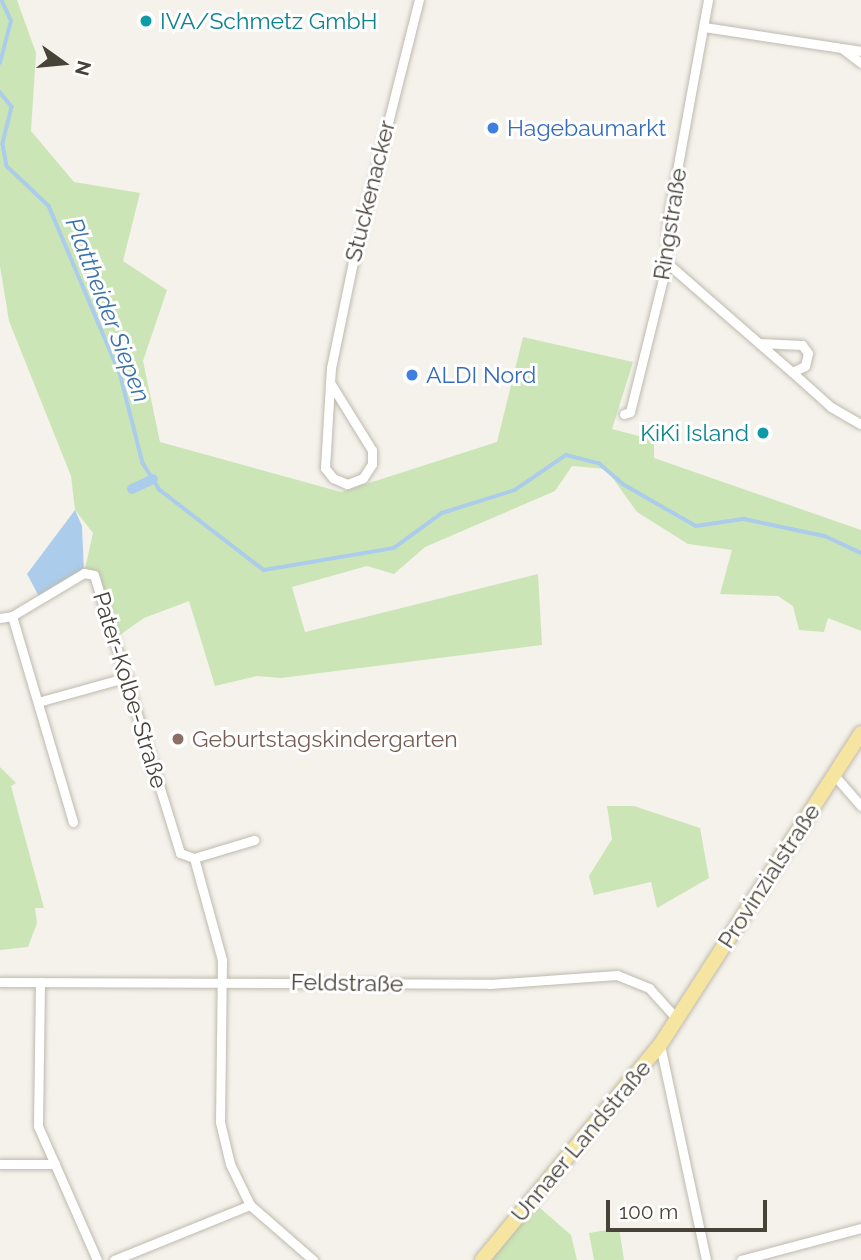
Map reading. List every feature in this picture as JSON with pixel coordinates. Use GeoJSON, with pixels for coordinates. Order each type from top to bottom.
{"type":"FeatureCollection","features":[{"type":"Feature","properties":{"kind":"main road","name":"Provinzialstraße"},"geometry":{"type":"LineString","coordinates":[[677,1019],[861,733]]}},
{"type":"Feature","properties":{"kind":"main road","name":"Unnaer Landstraße"},"geometry":{"type":"LineString","coordinates":[[482,1260],[660,1045],[677,1019]]}},
{"type":"Feature","properties":{"kind":"street","name":"Stuckenacker"},"geometry":{"type":"LineString","coordinates":[[331,384],[372,450],[372,464],[363,478],[347,484],[333,478],[326,468],[331,384],[353,262],[419,0]]}},
{"type":"Feature","properties":{"kind":"street","name":"Ringstraße"},"geometry":{"type":"LineString","coordinates":[[624,414],[630,411],[667,262],[668,220],[708,0]]}},
{"type":"Feature","properties":{"kind":"street"},"geometry":{"type":"LineString","coordinates":[[704,27],[861,51]]}},
{"type":"Feature","properties":{"kind":"street"},"geometry":{"type":"LineString","coordinates":[[843,49],[861,63]]}},
{"type":"Feature","properties":{"kind":"street"},"geometry":{"type":"LineString","coordinates":[[667,262],[831,407],[861,424]]}},
{"type":"Feature","properties":{"kind":"street"},"geometry":{"type":"LineString","coordinates":[[759,343],[802,345],[808,353],[805,366],[792,372]]}},
{"type":"Feature","properties":{"kind":"street","name":"Pater-Kolbe-Straße"},"geometry":{"type":"LineString","coordinates":[[0,618],[12,616],[84,573],[94,575],[128,677],[180,853],[194,858],[222,960],[220,1122],[230,1164],[250,1205],[313,1260]]}},
{"type":"Feature","properties":{"kind":"street"},"geometry":{"type":"LineString","coordinates":[[12,616],[73,822]]}},
{"type":"Feature","properties":{"kind":"street"},"geometry":{"type":"LineString","coordinates":[[38,702],[128,677]]}},
{"type":"Feature","properties":{"kind":"street"},"geometry":{"type":"LineString","coordinates":[[834,775],[861,806]]}},
{"type":"Feature","properties":{"kind":"street"},"geometry":{"type":"LineString","coordinates":[[194,858],[254,840]]}},
{"type":"Feature","properties":{"kind":"street","name":"Feldstraße"},"geometry":{"type":"LineString","coordinates":[[0,982],[490,984],[618,975],[649,988],[677,1019]]}},
{"type":"Feature","properties":{"kind":"street"},"geometry":{"type":"LineString","coordinates":[[40,982],[38,1126],[97,1260]]}},
{"type":"Feature","properties":{"kind":"street"},"geometry":{"type":"LineString","coordinates":[[660,1045],[706,1260]]}},
{"type":"Feature","properties":{"kind":"street"},"geometry":{"type":"LineString","coordinates":[[0,1164],[55,1164]]}},
{"type":"Feature","properties":{"kind":"street"},"geometry":{"type":"LineString","coordinates":[[114,1260],[250,1205]]}},
{"type":"Feature","properties":{"kind":"street"},"geometry":{"type":"LineString","coordinates":[[741,1260],[861,1228]]}},
{"type":"Feature","properties":{"kind":"green space"},"geometry":{"type":"Polygon","coordinates":[[[0,0],[17,0],[36,53],[31,131],[74,182],[140,193],[123,261],[167,290],[143,361],[160,442],[341,492],[497,442],[523,337],[633,362],[612,429],[654,440],[654,458],[861,530],[861,631],[828,618],[824,632],[799,630],[793,606],[778,596],[720,594],[732,550],[688,544],[637,512],[606,469],[572,466],[555,491],[425,547],[394,574],[367,566],[292,587],[305,632],[538,574],[542,645],[281,678],[257,676],[215,686],[189,601],[144,618],[117,637],[94,575],[84,573],[93,533],[75,510],[71,476],[9,321],[0,266],[0,0]]]}},
{"type":"Feature","properties":{"kind":"green space"},"geometry":{"type":"Polygon","coordinates":[[[0,767],[16,783],[11,786],[44,908],[35,908],[37,923],[28,947],[0,950],[0,767]]]}},
{"type":"Feature","properties":{"kind":"green space"},"geometry":{"type":"Polygon","coordinates":[[[607,806],[634,806],[700,828],[709,878],[657,908],[651,882],[594,895],[589,876],[612,839],[607,806]]]}},
{"type":"Feature","properties":{"kind":"green space"},"geometry":{"type":"Polygon","coordinates":[[[532,1201],[571,1235],[577,1260],[482,1260],[532,1201]]]}},
{"type":"Feature","properties":{"kind":"green space"},"geometry":{"type":"Polygon","coordinates":[[[619,1228],[624,1260],[594,1260],[589,1233],[619,1228]]]}},
{"type":"Feature","properties":{"kind":"water"},"geometry":{"type":"Polygon","coordinates":[[[75,510],[82,526],[84,573],[41,600],[27,574],[75,510]]]}},
{"type":"Feature","properties":{"kind":"waterway","name":"Plattheider Siepen"},"geometry":{"type":"LineString","coordinates":[[0,63],[11,21],[1,0]]}},
{"type":"Feature","properties":{"kind":"waterway","name":"Plattheider Siepen"},"geometry":{"type":"LineString","coordinates":[[0,92],[12,107],[3,144],[7,166],[49,206],[120,373],[143,463],[160,490],[264,570],[394,548],[442,513],[515,490],[566,455],[599,463],[623,484],[696,526],[744,519],[825,536],[861,553]]}},
{"type":"Feature","properties":{"kind":"waterway"},"geometry":{"type":"LineString","coordinates":[[132,489],[153,479]]}},
{"type":"Feature","properties":{"kind":"place","name":"IVA/Schmetz GmbH"},"geometry":{"type":"Point","coordinates":[146,21]}},
{"type":"Feature","properties":{"kind":"place","name":"Hagebaumarkt"},"geometry":{"type":"Point","coordinates":[493,128]}},
{"type":"Feature","properties":{"kind":"place","name":"ALDI Nord"},"geometry":{"type":"Point","coordinates":[412,375]}},
{"type":"Feature","properties":{"kind":"place","name":"KiKi Island"},"geometry":{"type":"Point","coordinates":[763,433]}},
{"type":"Feature","properties":{"kind":"place","name":"Geburtstagskindergarten"},"geometry":{"type":"Point","coordinates":[178,739]}}]}
